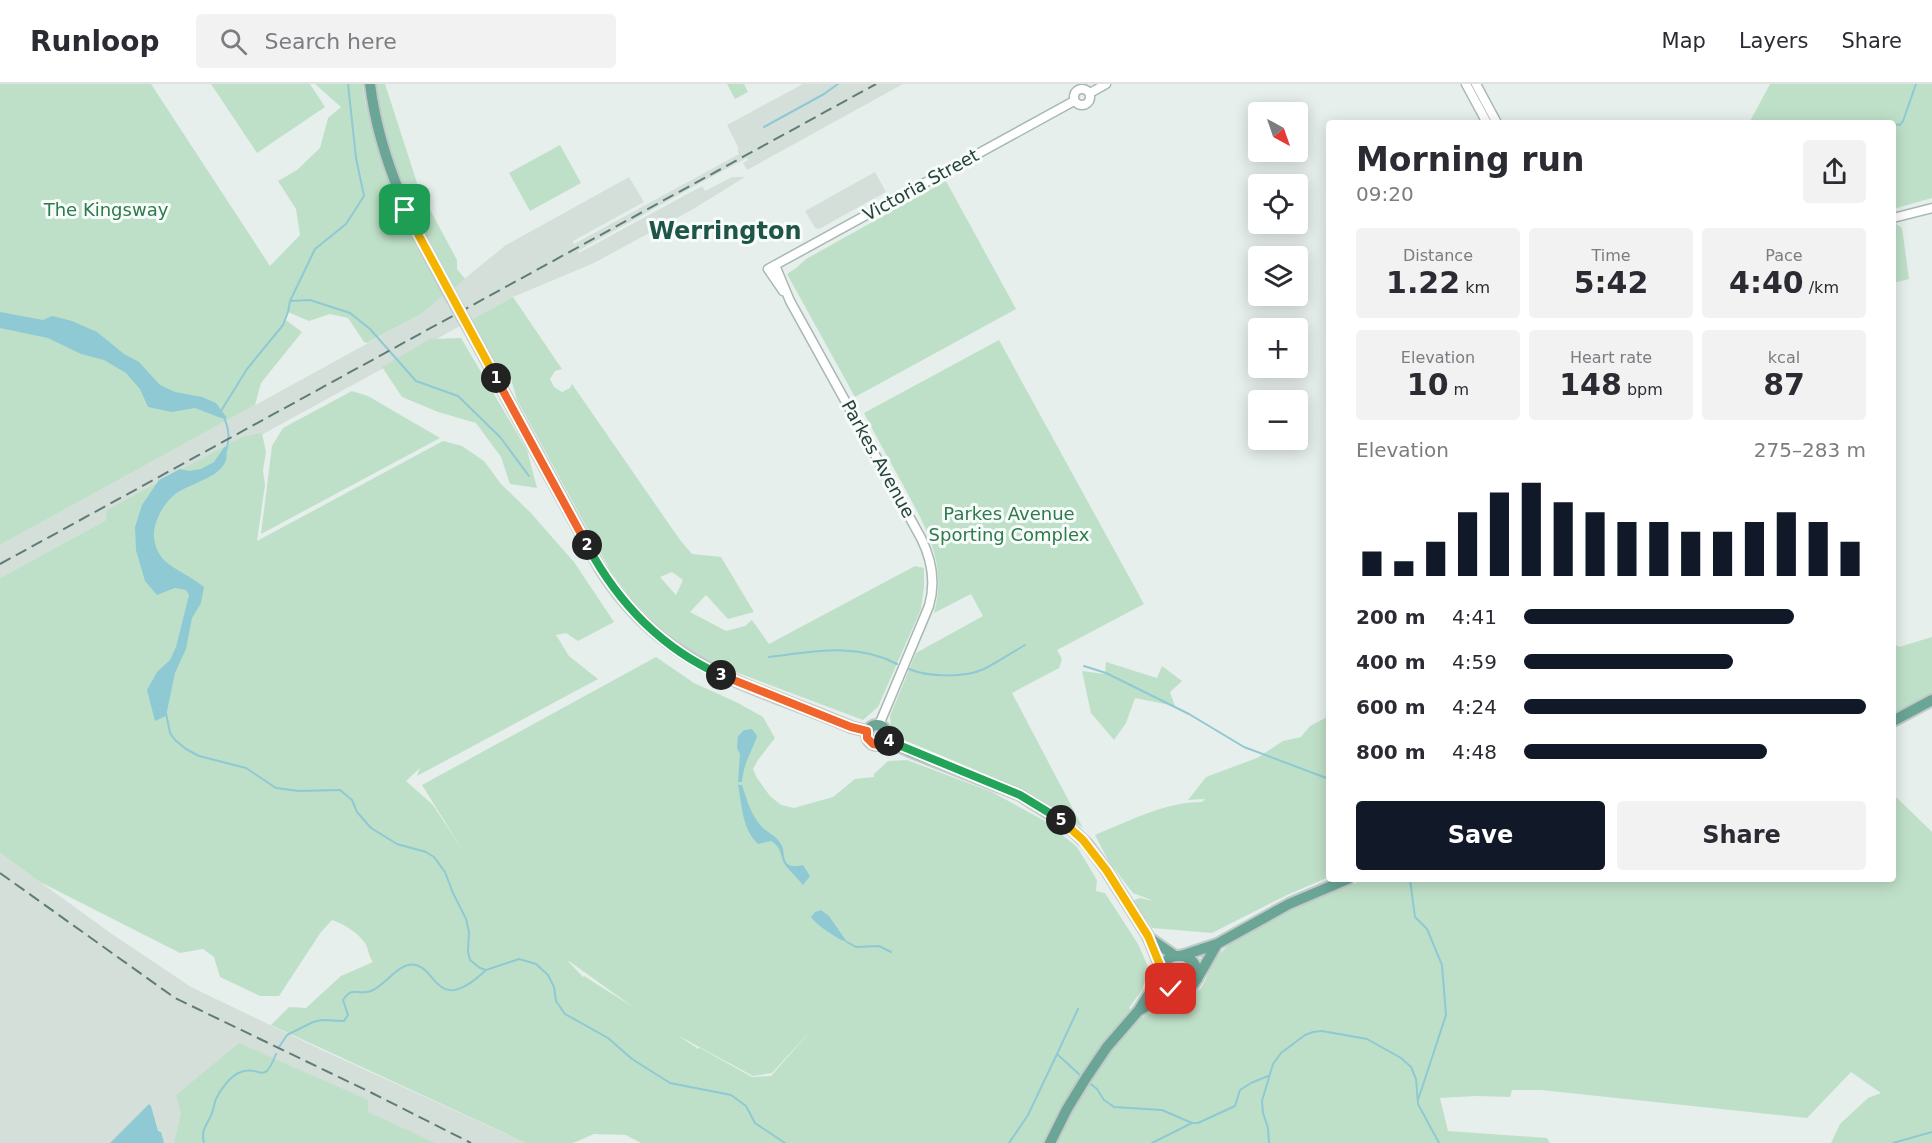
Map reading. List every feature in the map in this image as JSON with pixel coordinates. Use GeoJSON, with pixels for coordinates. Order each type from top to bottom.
{"type":"FeatureCollection","features":[{"type":"Feature","properties":{"kind":"main road"},"geometry":{"type":"LineString","coordinates":[[370,84],[379,134],[394,183],[418,235],[600,568],[617,593],[640,620],[683,654],[710,670],[851,727],[867,731]]}},
{"type":"Feature","properties":{"kind":"main road"},"geometry":{"type":"LineString","coordinates":[[1896,719],[1932,700]]}},
{"type":"Feature","properties":{"kind":"main road"},"geometry":{"type":"LineString","coordinates":[[879,725],[887,731],[886,740],[879,745],[873,744],[867,738],[867,731],[871,726],[879,725]]}},
{"type":"Feature","properties":{"kind":"main road"},"geometry":{"type":"LineString","coordinates":[[886,740],[1020,795],[1066,824],[1101,861],[1148,936],[1162,972],[1163,982],[1168,988],[1183,991]]}},
{"type":"Feature","properties":{"kind":"main road"},"geometry":{"type":"LineString","coordinates":[[1050,1143],[1079,1088],[1139,1010],[1167,961],[1217,944],[1289,904],[1341,882]]}},
{"type":"Feature","properties":{"kind":"main road"},"geometry":{"type":"LineString","coordinates":[[1148,936],[1178,956],[1189,958],[1197,971],[1197,979]]}},
{"type":"Feature","properties":{"kind":"main road"},"geometry":{"type":"LineString","coordinates":[[1139,1010],[1166,995],[1190,988],[1217,944]]}},
{"type":"Feature","properties":{"kind":"street","name":"Victoria Street"},"geometry":{"type":"LineString","coordinates":[[771,266],[1074,101],[1086,105],[1090,101],[1090,93],[1106,84]]}},
{"type":"Feature","properties":{"kind":"street"},"geometry":{"type":"LineString","coordinates":[[1466,84],[1485,120]]}},
{"type":"Feature","properties":{"kind":"street"},"geometry":{"type":"LineString","coordinates":[[1476,84],[1495,120]]}},
{"type":"Feature","properties":{"kind":"street"},"geometry":{"type":"LineString","coordinates":[[1896,217],[1932,208]]}},
{"type":"Feature","properties":{"kind":"street","name":"Parkes Avenue"},"geometry":{"type":"LineString","coordinates":[[771,266],[921,538],[932,570],[933,586],[929,606],[879,725]]}},
{"type":"Feature","properties":{"kind":"shaded area"},"geometry":{"type":"Polygon","coordinates":[[[803,84],[903,84],[747,170],[743,163],[748,160],[747,158],[702,182],[578,251],[579,253],[702,186],[705,191],[732,177],[745,177],[695,208],[594,263],[513,297],[471,320],[453,288],[506,245],[629,177],[644,202],[573,241],[574,244],[739,154],[737,150],[739,149],[727,125],[803,84]]]}},
{"type":"Feature","properties":{"kind":"shaded area"},"geometry":{"type":"Polygon","coordinates":[[[875,172],[886,192],[819,229],[815,228],[805,211],[875,172]]]}},
{"type":"Feature","properties":{"kind":"shaded area"},"geometry":{"type":"Polygon","coordinates":[[[445,294],[462,325],[0,578],[0,545],[421,314],[445,294]]]}},
{"type":"Feature","properties":{"kind":"shaded area"},"geometry":{"type":"Polygon","coordinates":[[[0,853],[112,934],[191,987],[324,1051],[526,1143],[0,1143],[0,853]]]}},
{"type":"Feature","properties":{"kind":"green space","name":"The Kingsway"},"geometry":{"type":"Polygon","coordinates":[[[0,84],[151,84],[270,266],[300,235],[296,209],[278,181],[297,170],[320,148],[328,118],[341,107],[315,84],[363,84],[366,107],[385,173],[412,234],[445,294],[421,314],[367,343],[348,318],[330,314],[309,321],[288,312],[286,320],[302,332],[261,383],[255,405],[0,545],[0,84]]]}},
{"type":"Feature","properties":{"kind":"green space"},"geometry":{"type":"Polygon","coordinates":[[[211,84],[310,84],[325,107],[257,153],[211,84]]]}},
{"type":"Feature","properties":{"kind":"green space"},"geometry":{"type":"Polygon","coordinates":[[[376,84],[385,84],[419,189],[457,260],[457,269],[465,279],[454,288],[405,189],[388,138],[376,84]]]}},
{"type":"Feature","properties":{"kind":"green space"},"geometry":{"type":"Polygon","coordinates":[[[727,84],[744,84],[748,92],[735,99],[727,84]]]}},
{"type":"Feature","properties":{"kind":"green space"},"geometry":{"type":"Polygon","coordinates":[[[1770,84],[1932,84],[1932,198],[1896,208],[1896,120],[1751,120],[1770,84]]]}},
{"type":"Feature","properties":{"kind":"green space"},"geometry":{"type":"Polygon","coordinates":[[[560,145],[581,183],[530,211],[509,173],[560,145]]]}},
{"type":"Feature","properties":{"kind":"green space"},"geometry":{"type":"Polygon","coordinates":[[[946,181],[1016,309],[855,397],[787,274],[806,259],[946,181]]]}},
{"type":"Feature","properties":{"kind":"green space"},"geometry":{"type":"Polygon","coordinates":[[[1896,224],[1902,228],[1909,279],[1896,282],[1896,224]]]}},
{"type":"Feature","properties":{"kind":"green space"},"geometry":{"type":"Polygon","coordinates":[[[513,297],[562,369],[555,371],[550,379],[554,387],[562,392],[570,388],[572,384],[680,540],[692,554],[721,557],[754,612],[728,619],[706,595],[690,612],[726,631],[745,626],[752,620],[769,644],[915,566],[924,568],[921,609],[878,707],[863,720],[717,665],[684,646],[655,623],[632,600],[611,572],[517,400],[510,375],[495,364],[471,320],[513,297]],[[672,572],[660,577],[676,595],[683,580],[672,572]]]}},
{"type":"Feature","properties":{"kind":"green space"},"geometry":{"type":"Polygon","coordinates":[[[461,338],[527,450],[537,488],[510,484],[501,457],[476,423],[438,412],[402,397],[382,367],[430,339],[461,338]]]}},
{"type":"Feature","properties":{"kind":"green space","name":"Parkes Avenue Sporting Complex"},"geometry":{"type":"Polygon","coordinates":[[[999,340],[1144,604],[1057,650],[1062,659],[1059,668],[1012,693],[1083,828],[1029,792],[899,738],[891,727],[890,716],[916,653],[983,616],[971,594],[934,613],[938,595],[938,577],[932,545],[919,514],[864,413],[999,340]]]}},
{"type":"Feature","properties":{"kind":"green space"},"geometry":{"type":"Polygon","coordinates":[[[352,391],[368,396],[440,438],[261,534],[272,446],[283,428],[352,391]]]}},
{"type":"Feature","properties":{"kind":"green space"},"geometry":{"type":"Polygon","coordinates":[[[262,433],[266,452],[263,470],[265,485],[257,541],[443,441],[462,446],[484,461],[501,484],[530,512],[574,562],[614,622],[578,641],[566,633],[556,635],[569,656],[598,679],[417,776],[420,768],[406,781],[433,805],[462,849],[422,785],[656,657],[694,683],[763,717],[775,738],[753,769],[770,796],[781,805],[794,808],[833,797],[855,779],[874,777],[874,774],[888,761],[907,760],[992,792],[1045,821],[1077,847],[1097,880],[1096,891],[1105,893],[1138,944],[1149,969],[1142,990],[1129,1008],[1140,1019],[1160,1005],[1187,997],[1201,989],[1216,957],[1231,943],[1292,909],[1358,882],[1896,882],[1896,797],[1932,832],[1932,1143],[1831,1143],[1840,1124],[1868,1098],[1881,1093],[1851,1072],[1807,1118],[1541,1090],[1512,1090],[1510,1097],[1440,1098],[1448,1131],[1547,1138],[1550,1143],[641,1143],[626,1135],[594,1134],[573,1143],[526,1143],[271,1025],[289,1007],[306,1008],[341,976],[373,962],[365,943],[346,926],[332,920],[321,932],[279,996],[260,996],[220,977],[214,957],[203,949],[180,953],[40,882],[0,853],[0,578],[106,520],[107,510],[242,437],[262,433]],[[569,961],[583,977],[633,1007],[569,961]],[[815,1026],[772,1073],[753,1076],[677,1035],[697,1048],[695,1049],[700,1048],[752,1077],[771,1076],[815,1026]]]}},
{"type":"Feature","properties":{"kind":"green space"},"geometry":{"type":"Polygon","coordinates":[[[1932,637],[1932,694],[1896,713],[1896,645],[1899,647],[1932,637]]]}},
{"type":"Feature","properties":{"kind":"green space"},"geometry":{"type":"Polygon","coordinates":[[[1106,662],[1157,678],[1162,666],[1182,681],[1170,692],[1175,706],[1135,698],[1126,723],[1114,740],[1091,713],[1082,671],[1105,674],[1106,662]]]}},
{"type":"Feature","properties":{"kind":"green space"},"geometry":{"type":"Polygon","coordinates":[[[1326,718],[1326,878],[1287,895],[1212,933],[1152,928],[1132,901],[1140,898],[1154,901],[1133,893],[1109,862],[1095,835],[1161,809],[1202,802],[1205,799],[1188,800],[1206,777],[1257,758],[1283,741],[1301,737],[1310,726],[1326,718]]]}},
{"type":"Feature","properties":{"kind":"green space"},"geometry":{"type":"Polygon","coordinates":[[[239,1043],[368,1100],[368,1112],[435,1143],[174,1143],[181,1114],[176,1095],[239,1043]]]}},
{"type":"Feature","properties":{"kind":"water"},"geometry":{"type":"Polygon","coordinates":[[[0,312],[43,320],[52,316],[72,321],[97,332],[124,354],[139,362],[160,385],[175,392],[202,397],[216,403],[227,418],[195,408],[172,412],[148,407],[140,389],[126,373],[104,360],[81,354],[48,338],[0,328],[0,312]]]}},
{"type":"Feature","properties":{"kind":"water"},"geometry":{"type":"Polygon","coordinates":[[[225,446],[227,456],[224,465],[209,477],[173,496],[163,508],[155,526],[155,543],[162,558],[204,587],[201,603],[192,618],[186,649],[175,673],[166,716],[155,721],[147,690],[157,672],[170,660],[176,647],[189,595],[186,590],[175,588],[157,595],[145,581],[136,550],[135,527],[142,505],[159,480],[180,469],[189,471],[201,469],[214,462],[225,446]]]}},
{"type":"Feature","properties":{"kind":"water"},"geometry":{"type":"Polygon","coordinates":[[[752,729],[757,736],[746,763],[742,782],[738,782],[740,754],[737,748],[738,736],[744,730],[752,729]]]}},
{"type":"Feature","properties":{"kind":"water"},"geometry":{"type":"Polygon","coordinates":[[[738,785],[742,785],[755,818],[781,844],[787,863],[792,866],[803,865],[810,876],[803,885],[786,866],[775,844],[771,841],[758,844],[753,838],[744,816],[738,785]]]}},
{"type":"Feature","properties":{"kind":"water"},"geometry":{"type":"Polygon","coordinates":[[[821,910],[829,916],[847,942],[828,932],[811,917],[815,912],[821,910]]]}},
{"type":"Feature","properties":{"kind":"water"},"geometry":{"type":"Polygon","coordinates":[[[149,1104],[164,1143],[110,1143],[149,1104]]]}},
{"type":"Feature","properties":{"kind":"waterway"},"geometry":{"type":"LineString","coordinates":[[221,411],[247,369],[283,325],[290,301],[315,249],[346,224],[364,196],[356,158],[348,84]]}},
{"type":"Feature","properties":{"kind":"waterway"},"geometry":{"type":"LineString","coordinates":[[764,127],[838,84]]}},
{"type":"Feature","properties":{"kind":"waterway"},"geometry":{"type":"LineString","coordinates":[[1896,124],[1900,125],[1903,121],[1916,84]]}},
{"type":"Feature","properties":{"kind":"waterway"},"geometry":{"type":"LineString","coordinates":[[290,301],[310,300],[350,313],[370,329],[416,381],[458,396],[500,437],[529,476]]}},
{"type":"Feature","properties":{"kind":"waterway"},"geometry":{"type":"LineString","coordinates":[[223,416],[228,433],[226,451]]}},
{"type":"Feature","properties":{"kind":"waterway"},"geometry":{"type":"LineString","coordinates":[[909,669],[936,675],[967,674],[984,669],[1025,645]]}},
{"type":"Feature","properties":{"kind":"waterway"},"geometry":{"type":"LineString","coordinates":[[769,657],[834,650],[866,653],[897,664]]}},
{"type":"Feature","properties":{"kind":"waterway"},"geometry":{"type":"LineString","coordinates":[[1084,666],[1106,673],[1189,714],[1244,747],[1326,778]]}},
{"type":"Feature","properties":{"kind":"waterway"},"geometry":{"type":"LineString","coordinates":[[166,713],[170,733],[175,740],[199,756],[246,768],[276,788],[299,791],[340,790],[352,800],[357,812],[371,828],[397,844],[426,852],[434,857],[445,872],[466,919],[470,960],[480,968],[486,970],[519,959],[536,964],[548,975],[554,987],[556,1001],[565,1014],[608,1038],[632,1059],[670,1083],[731,1095],[746,1106],[755,1123],[785,1143]]}},
{"type":"Feature","properties":{"kind":"waterway"},"geometry":{"type":"LineString","coordinates":[[1410,882],[1415,917],[1427,929],[1442,965],[1446,1015],[1418,1100]]}},
{"type":"Feature","properties":{"kind":"waterway"},"geometry":{"type":"LineString","coordinates":[[847,942],[856,947],[879,946],[891,952]]}},
{"type":"Feature","properties":{"kind":"waterway"},"geometry":{"type":"LineString","coordinates":[[279,1047],[287,1035],[313,1022],[344,1021],[348,1015],[343,1000],[346,996],[353,992],[371,991],[403,966],[418,966],[445,989],[455,990],[468,985],[485,971]]}},
{"type":"Feature","properties":{"kind":"waterway"},"geometry":{"type":"LineString","coordinates":[[1078,1009],[1057,1054],[1080,1075]]}},
{"type":"Feature","properties":{"kind":"waterway"},"geometry":{"type":"LineString","coordinates":[[1269,1143],[1262,1101],[1273,1064],[1281,1053],[1305,1035],[1322,1031],[1367,1039],[1401,1058],[1411,1067],[1416,1079],[1418,1104],[1439,1143]]}},
{"type":"Feature","properties":{"kind":"waterway"},"geometry":{"type":"LineString","coordinates":[[204,1143],[205,1127],[216,1099],[226,1083],[233,1076],[247,1070],[264,1073],[272,1064],[276,1054]]}},
{"type":"Feature","properties":{"kind":"waterway"},"geometry":{"type":"LineString","coordinates":[[1009,1143],[1028,1115],[1057,1054]]}},
{"type":"Feature","properties":{"kind":"waterway"},"geometry":{"type":"LineString","coordinates":[[1088,1082],[1097,1089],[1104,1100],[1114,1107],[1162,1110],[1192,1123],[1198,1123],[1235,1106],[1240,1090],[1268,1076]]}},
{"type":"Feature","properties":{"kind":"waterway"},"geometry":{"type":"LineString","coordinates":[[1152,1143],[1192,1123]]}},
{"type":"Feature","properties":{"kind":"waterway"},"geometry":{"type":"LineString","coordinates":[[1893,1143],[1932,1132]]}},
{"type":"Feature","properties":{"kind":"railway"},"geometry":{"type":"LineString","coordinates":[[0,564],[876,84]]}},
{"type":"Feature","properties":{"kind":"railway"},"geometry":{"type":"LineString","coordinates":[[0,873],[175,998],[471,1143]]}},
{"type":"Feature","properties":{"kind":"district","name":"Werrington"},"geometry":{"type":"Point","coordinates":[725,231]}},
{"type":"Feature","properties":{"kind":"route"},"geometry":{"type":"LineString","coordinates":[[405,210],[600,568],[640,620],[683,654],[710,670],[851,727],[867,731],[868,741],[873,744],[879,745],[886,740],[1020,795],[1051,813],[1075,831],[1101,861],[1148,936],[1162,970],[1163,982],[1171,989]]}}]}
